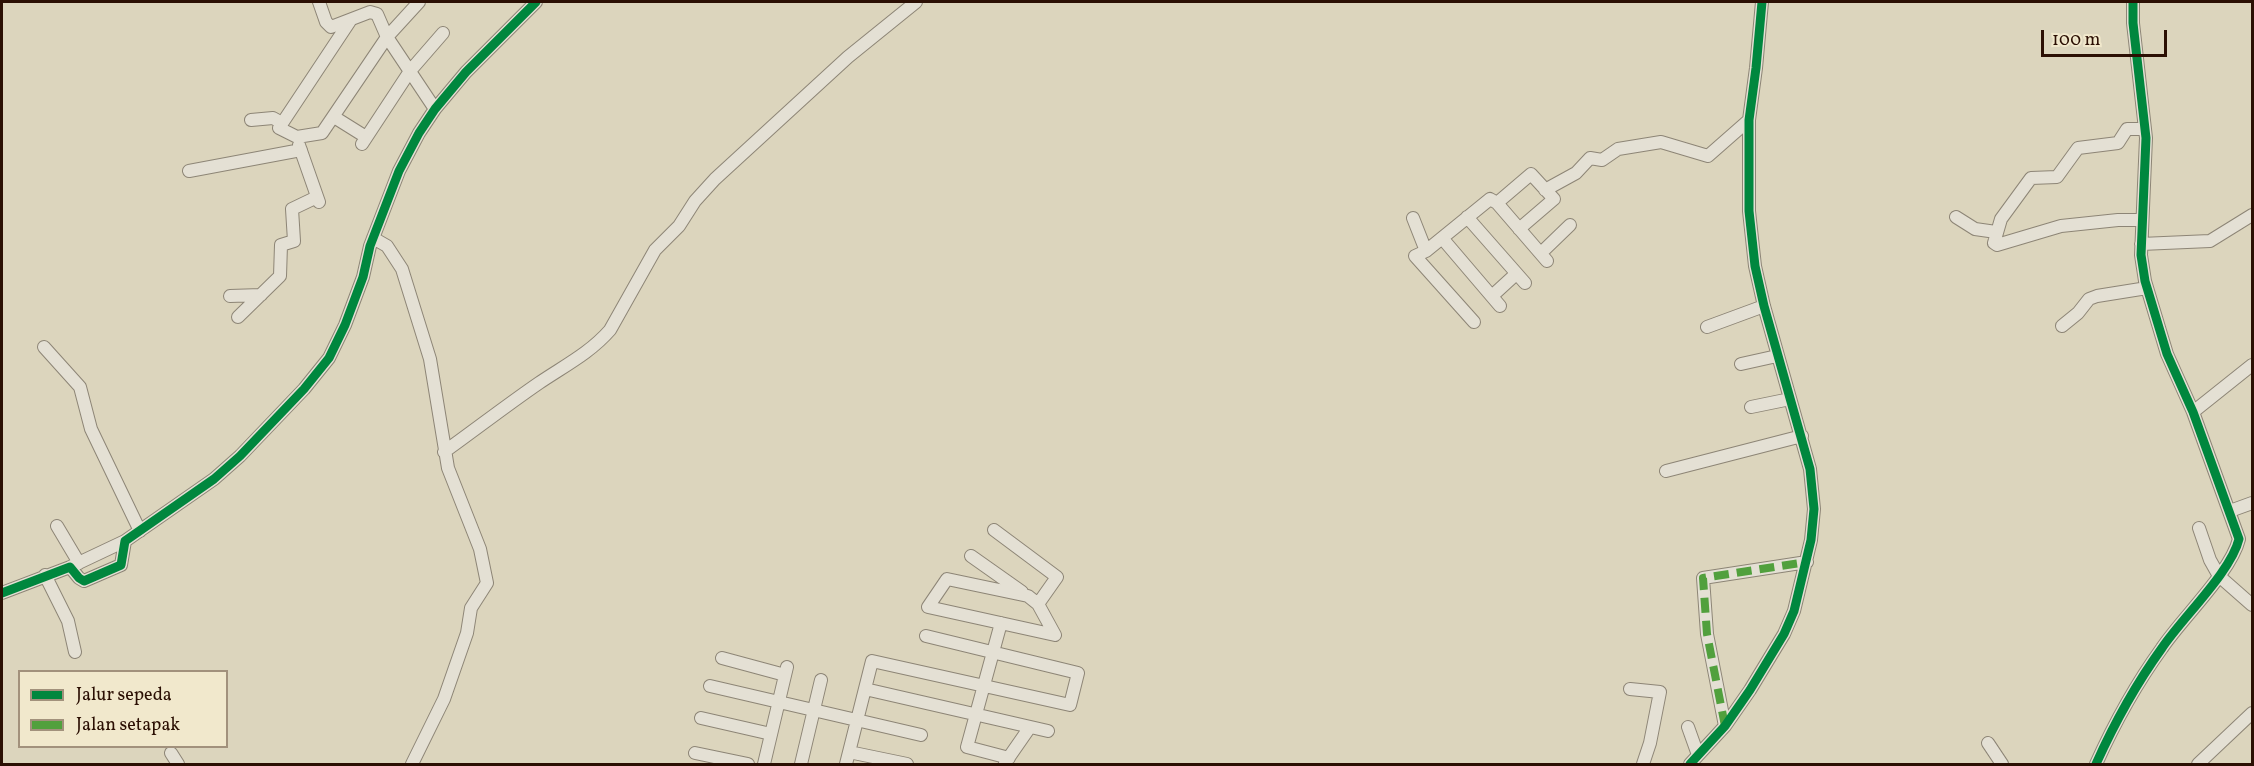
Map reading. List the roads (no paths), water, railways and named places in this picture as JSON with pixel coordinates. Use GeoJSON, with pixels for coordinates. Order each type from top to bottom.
{"type":"FeatureCollection","features":[{"type":"Feature","properties":{"kind":"street"},"geometry":{"type":"LineString","coordinates":[[319,2],[326,21],[331,27],[375,12],[387,37],[435,109]]}},
{"type":"Feature","properties":{"kind":"street"},"geometry":{"type":"LineString","coordinates":[[350,21],[279,128],[297,137],[322,133],[387,37],[419,2]]}},
{"type":"Feature","properties":{"kind":"street"},"geometry":{"type":"LineString","coordinates":[[444,452],[541,381],[582,356],[602,339],[610,330],[655,250],[679,226],[695,201],[715,179],[848,57],[916,2]]}},
{"type":"Feature","properties":{"kind":"street"},"geometry":{"type":"LineString","coordinates":[[1694,760],[1725,726],[1790,624],[1811,540],[1814,500],[1810,469],[1764,306],[1755,266],[1749,211],[1749,120],[1762,2]]}},
{"type":"Feature","properties":{"kind":"street"},"geometry":{"type":"LineString","coordinates":[[2096,765],[2122,711],[2161,648],[2219,576],[2239,539],[2193,412],[2167,354],[2141,255],[2145,129],[2133,23],[2133,2]]}},
{"type":"Feature","properties":{"kind":"street"},"geometry":{"type":"LineString","coordinates":[[2,593],[74,565],[125,541],[140,531],[214,479],[240,456],[304,389],[329,358],[345,325],[363,277],[373,238],[399,171],[419,133],[435,109],[466,72],[534,3]]}},
{"type":"Feature","properties":{"kind":"street"},"geometry":{"type":"LineString","coordinates":[[334,117],[364,141],[410,71],[443,33]]}},
{"type":"Feature","properties":{"kind":"street"},"geometry":{"type":"LineString","coordinates":[[251,120],[273,118],[282,123]]}},
{"type":"Feature","properties":{"kind":"street"},"geometry":{"type":"LineString","coordinates":[[1545,190],[1576,173],[1590,158],[1602,160],[1618,149],[1661,142],[1708,156],[1749,120]]}},
{"type":"Feature","properties":{"kind":"street"},"geometry":{"type":"LineString","coordinates":[[2141,220],[2061,226],[1996,245],[1994,243],[1996,232],[2010,204],[2021,194],[2031,178],[2057,177],[2078,148],[2118,143],[2127,129],[2145,129]]}},
{"type":"Feature","properties":{"kind":"street"},"geometry":{"type":"LineString","coordinates":[[238,317],[280,276],[281,245],[294,241],[292,209],[318,200],[297,137]]}},
{"type":"Feature","properties":{"kind":"street"},"geometry":{"type":"LineString","coordinates":[[189,171],[301,150]]}},
{"type":"Feature","properties":{"kind":"street"},"geometry":{"type":"LineString","coordinates":[[1497,203],[1531,174],[1554,199],[1519,228]]}},
{"type":"Feature","properties":{"kind":"street"},"geometry":{"type":"LineString","coordinates":[[1474,322],[1415,256],[1426,251],[1490,199],[1497,203],[1544,257],[1570,225]]}},
{"type":"Feature","properties":{"kind":"street"},"geometry":{"type":"LineString","coordinates":[[2141,244],[2210,241],[2253,215]]}},
{"type":"Feature","properties":{"kind":"street"},"geometry":{"type":"LineString","coordinates":[[1956,217],[1975,229],[1996,232]]}},
{"type":"Feature","properties":{"kind":"street"},"geometry":{"type":"LineString","coordinates":[[1413,218],[1426,251]]}},
{"type":"Feature","properties":{"kind":"street"},"geometry":{"type":"LineString","coordinates":[[1442,238],[1496,301],[1521,279],[1467,218]]}},
{"type":"Feature","properties":{"kind":"street"},"geometry":{"type":"LineString","coordinates":[[373,238],[387,246],[402,269],[430,359],[444,452],[457,493],[480,549],[486,583],[471,608],[467,633],[444,699],[412,765]]}},
{"type":"Feature","properties":{"kind":"street"},"geometry":{"type":"LineString","coordinates":[[2062,326],[2093,297],[2148,288]]}},
{"type":"Feature","properties":{"kind":"street"},"geometry":{"type":"LineString","coordinates":[[230,296],[261,295]]}},
{"type":"Feature","properties":{"kind":"street"},"geometry":{"type":"LineString","coordinates":[[1707,327],[1764,306]]}},
{"type":"Feature","properties":{"kind":"street"},"geometry":{"type":"LineString","coordinates":[[44,347],[80,387],[91,429],[140,531]]}},
{"type":"Feature","properties":{"kind":"street"},"geometry":{"type":"LineString","coordinates":[[1741,364],[1777,356]]}},
{"type":"Feature","properties":{"kind":"street"},"geometry":{"type":"LineString","coordinates":[[2193,412],[2253,365]]}},
{"type":"Feature","properties":{"kind":"street"},"geometry":{"type":"LineString","coordinates":[[1751,407],[1790,399]]}},
{"type":"Feature","properties":{"kind":"street"},"geometry":{"type":"LineString","coordinates":[[1666,471],[1802,436]]}},
{"type":"Feature","properties":{"kind":"street"},"geometry":{"type":"LineString","coordinates":[[2230,511],[2253,503]]}},
{"type":"Feature","properties":{"kind":"street"},"geometry":{"type":"LineString","coordinates":[[57,526],[79,578],[84,581],[118,567],[122,562],[125,541]]}},
{"type":"Feature","properties":{"kind":"street"},"geometry":{"type":"LineString","coordinates":[[2199,528],[2211,562],[2219,576],[2253,605]]}},
{"type":"Feature","properties":{"kind":"street"},"geometry":{"type":"LineString","coordinates":[[994,530],[1057,578],[1038,604]]}},
{"type":"Feature","properties":{"kind":"street"},"geometry":{"type":"LineString","coordinates":[[971,556],[1028,596],[1038,604],[1055,635],[928,608],[947,579],[1028,596]]}},
{"type":"Feature","properties":{"kind":"street"},"geometry":{"type":"LineString","coordinates":[[1725,726],[1707,634],[1703,578],[1807,561]]}},
{"type":"Feature","properties":{"kind":"street"},"geometry":{"type":"LineString","coordinates":[[45,575],[68,621],[75,652]]}},
{"type":"Feature","properties":{"kind":"street"},"geometry":{"type":"LineString","coordinates":[[1001,623],[986,686],[967,747],[1007,761],[1030,727]]}},
{"type":"Feature","properties":{"kind":"street"},"geometry":{"type":"LineString","coordinates":[[846,765],[872,661],[1070,705],[1078,673],[926,636]]}},
{"type":"Feature","properties":{"kind":"street"},"geometry":{"type":"LineString","coordinates":[[722,658],[786,671],[764,765]]}},
{"type":"Feature","properties":{"kind":"street"},"geometry":{"type":"LineString","coordinates":[[809,765],[821,680]]}},
{"type":"Feature","properties":{"kind":"street"},"geometry":{"type":"LineString","coordinates":[[710,686],[817,713],[921,735]]}},
{"type":"Feature","properties":{"kind":"street"},"geometry":{"type":"LineString","coordinates":[[865,689],[1048,731]]}},
{"type":"Feature","properties":{"kind":"street"},"geometry":{"type":"LineString","coordinates":[[1630,689],[1660,692],[1650,743],[1643,765]]}},
{"type":"Feature","properties":{"kind":"street"},"geometry":{"type":"LineString","coordinates":[[801,765],[817,713]]}},
{"type":"Feature","properties":{"kind":"street"},"geometry":{"type":"LineString","coordinates":[[2198,765],[2253,713]]}},
{"type":"Feature","properties":{"kind":"street"},"geometry":{"type":"LineString","coordinates":[[701,718],[771,734]]}},
{"type":"Feature","properties":{"kind":"street"},"geometry":{"type":"LineString","coordinates":[[1688,727],[1694,760]]}},
{"type":"Feature","properties":{"kind":"street"},"geometry":{"type":"LineString","coordinates":[[1988,743],[2002,765]]}},
{"type":"Feature","properties":{"kind":"street"},"geometry":{"type":"LineString","coordinates":[[849,752],[907,765]]}},
{"type":"Feature","properties":{"kind":"street"},"geometry":{"type":"LineString","coordinates":[[171,753],[178,765]]}},
{"type":"Feature","properties":{"kind":"street"},"geometry":{"type":"LineString","coordinates":[[695,753],[748,765]]}}]}
